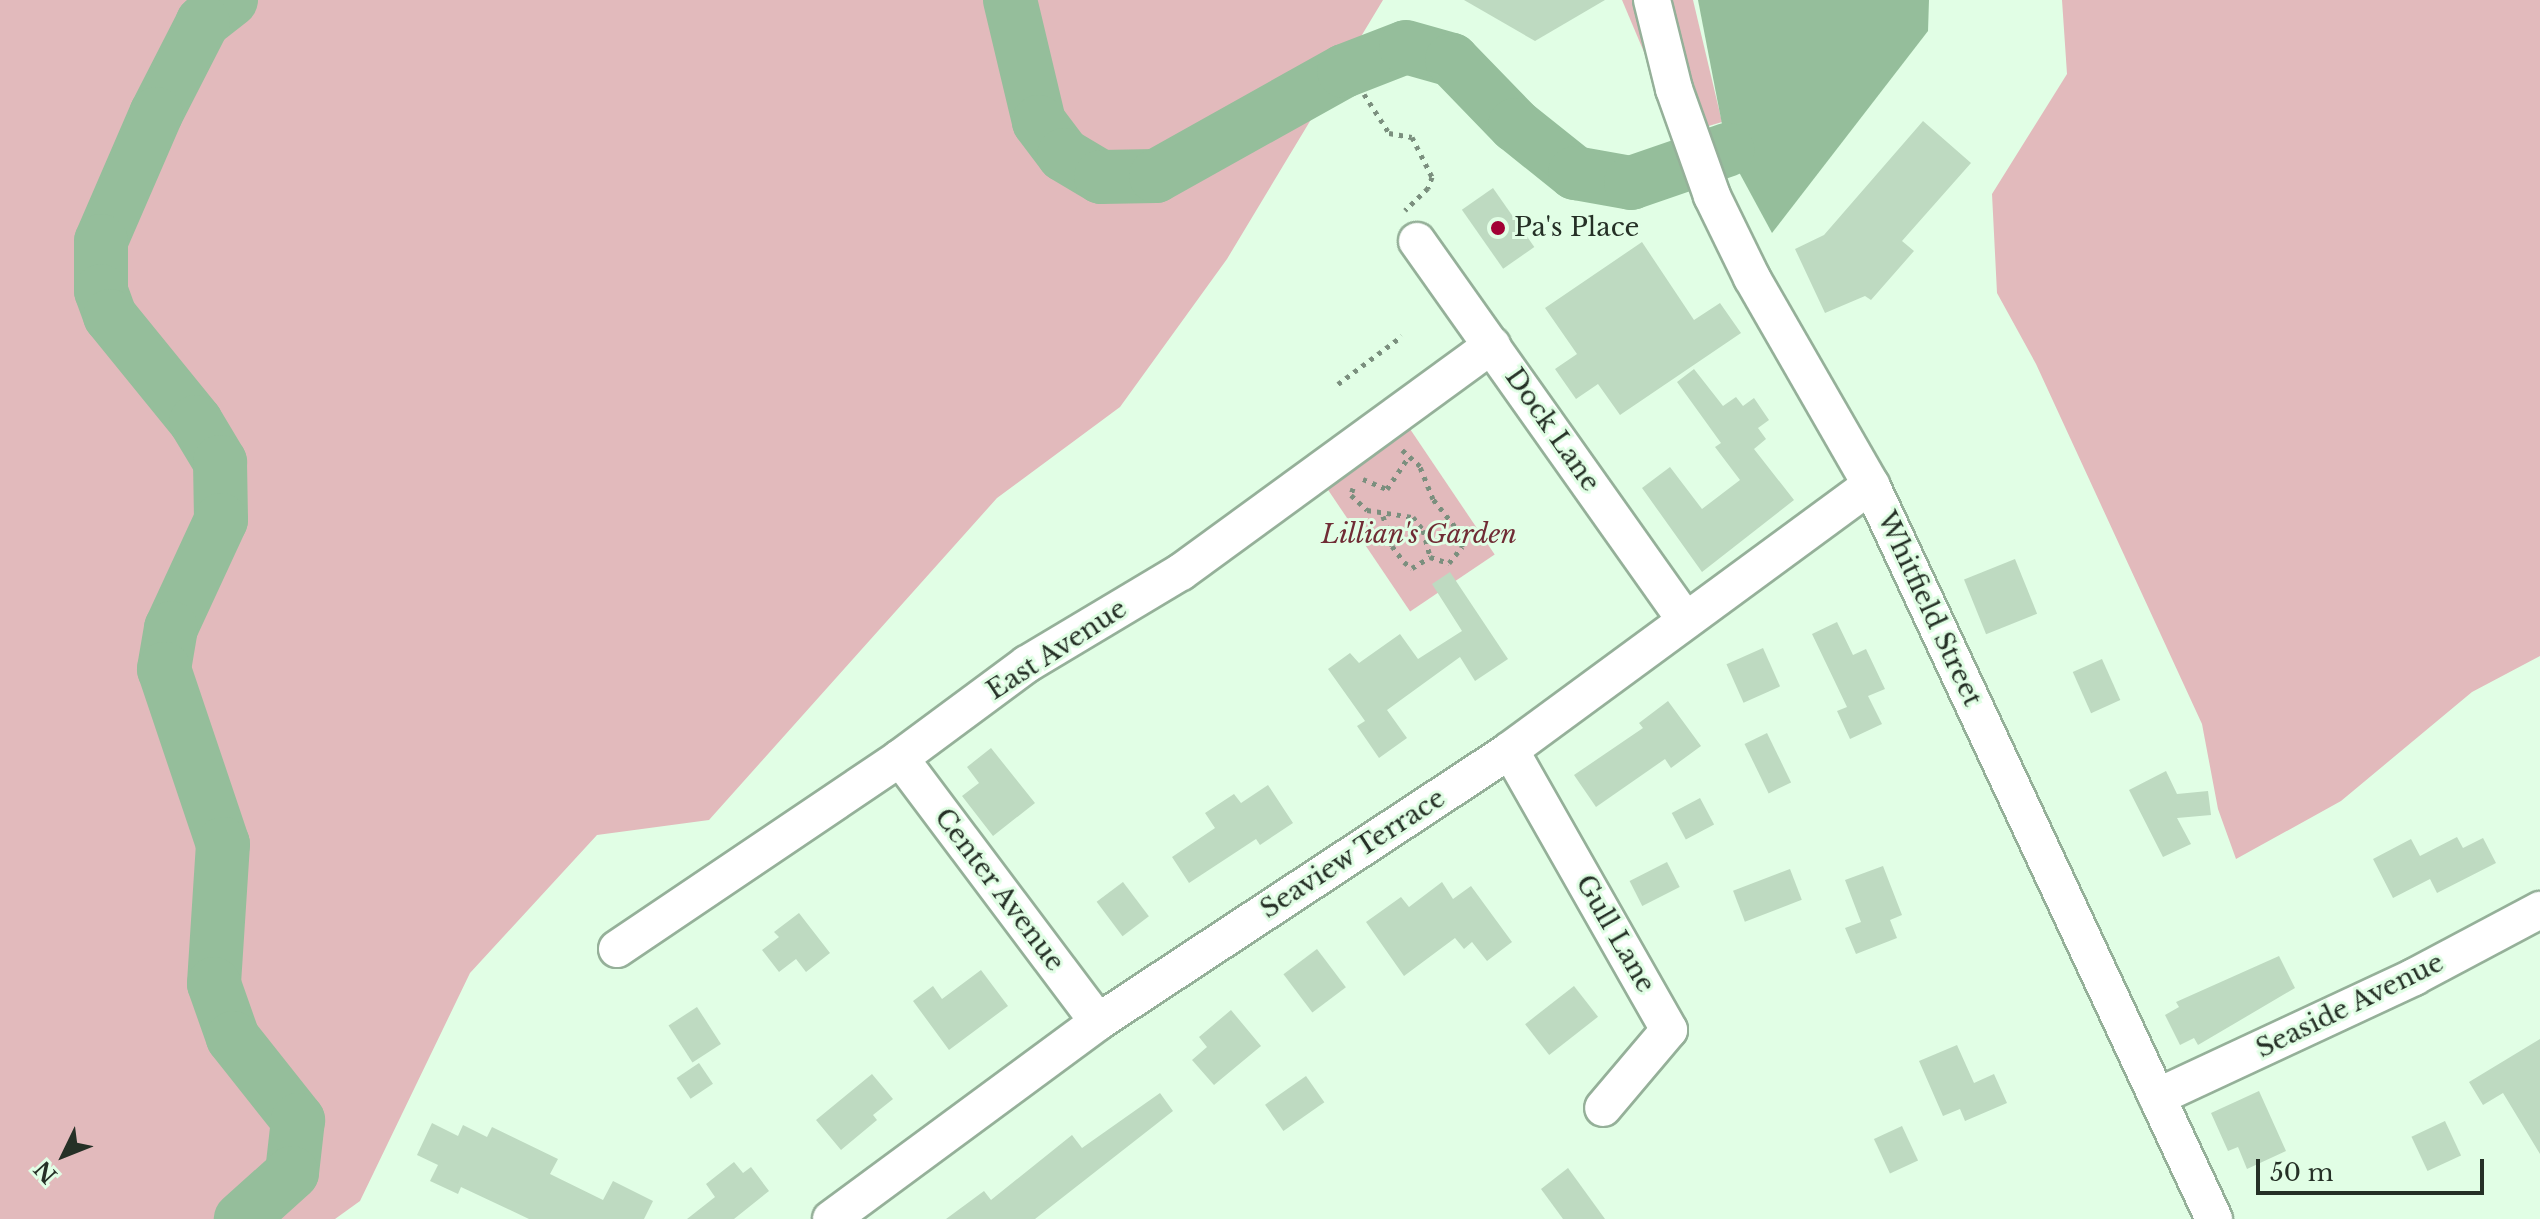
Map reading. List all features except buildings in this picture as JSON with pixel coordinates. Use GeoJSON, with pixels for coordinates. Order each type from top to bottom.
{"type":"FeatureCollection","features":[{"type":"Feature","properties":{"kind":"street","name":"Whitfield Street"},"geometry":{"type":"LineString","coordinates":[[1652,0],[1688,130],[1712,196],[1752,278],[1871,485],[2214,1219]]}},
{"type":"Feature","properties":{"kind":"street","name":"Dock Lane"},"geometry":{"type":"LineString","coordinates":[[1408,229],[1685,620]]}},
{"type":"Feature","properties":{"kind":"street","name":"East Avenue"},"geometry":{"type":"LineString","coordinates":[[617,949],[900,758],[1027,664],[1181,572],[1492,345]]}},
{"type":"Feature","properties":{"kind":"street","name":"Seaview Terrace"},"geometry":{"type":"LineString","coordinates":[[831,1219],[1098,1022],[1510,750],[1871,485]]}},
{"type":"Feature","properties":{"kind":"street","name":"Gull Lane"},"geometry":{"type":"LineString","coordinates":[[1510,750],[1669,1030],[1603,1108]]}},
{"type":"Feature","properties":{"kind":"street","name":"Center Avenue"},"geometry":{"type":"LineString","coordinates":[[900,758],[1098,1022]]}},
{"type":"Feature","properties":{"kind":"street","name":"Seaside Avenue"},"geometry":{"type":"LineString","coordinates":[[2157,1097],[2414,977],[2540,910]]}},
{"type":"Feature","properties":{"kind":"path"},"geometry":{"type":"LineString","coordinates":[[1364,94],[1389,133],[1412,137],[1432,177],[1408,229]]}},
{"type":"Feature","properties":{"kind":"path"},"geometry":{"type":"LineString","coordinates":[[1338,384],[1402,336]]}},
{"type":"Feature","properties":{"kind":"path"},"geometry":{"type":"LineString","coordinates":[[1383,516],[1392,546],[1412,568],[1430,557],[1449,563],[1462,547],[1461,534],[1433,499],[1414,462],[1404,461],[1387,489],[1363,479],[1353,487],[1357,503],[1383,516],[1398,513],[1419,523],[1430,557]]}},
{"type":"Feature","properties":{"kind":"green space"},"geometry":{"type":"Polygon","coordinates":[[[0,0],[1383,0],[1227,259],[1120,407],[997,498],[709,820],[597,835],[470,973],[360,1201],[335,1219],[0,1219],[0,0]]]}},
{"type":"Feature","properties":{"kind":"green space"},"geometry":{"type":"Polygon","coordinates":[[[1622,0],[1693,0],[1722,122],[1679,135],[1622,0]]]}},
{"type":"Feature","properties":{"kind":"green space"},"geometry":{"type":"Polygon","coordinates":[[[2062,0],[2540,0],[2540,656],[2472,692],[2341,801],[2236,859],[2218,809],[2202,724],[2036,364],[1997,293],[1992,194],[2067,74],[2062,0]]]}},
{"type":"Feature","properties":{"kind":"green space","name":"Lillian's Garden"},"geometry":{"type":"Polygon","coordinates":[[[1408,426],[1495,555],[1410,612],[1323,483],[1408,426]]]}},
{"type":"Feature","properties":{"kind":"shaded area"},"geometry":{"type":"Polygon","coordinates":[[[1698,0],[1929,0],[1928,31],[1772,233],[1727,150],[1698,0]]]}},
{"type":"Feature","properties":{"kind":"waterway"},"geometry":{"type":"LineString","coordinates":[[231,0],[203,22],[156,114],[101,241],[101,291],[110,316],[196,422],[220,462],[221,520],[171,628],[164,669],[223,844],[214,984],[233,1038],[298,1120],[292,1173],[241,1219]]}},
{"type":"Feature","properties":{"kind":"waterway"},"geometry":{"type":"LineString","coordinates":[[1010,0],[1039,122],[1064,155],[1101,177],[1156,176],[1344,71],[1406,47],[1452,60],[1515,125],[1575,173],[1631,183],[1727,150]]}},
{"type":"Feature","properties":{"kind":"place","name":"Pa's Place"},"geometry":{"type":"Point","coordinates":[1498,228]}}]}
